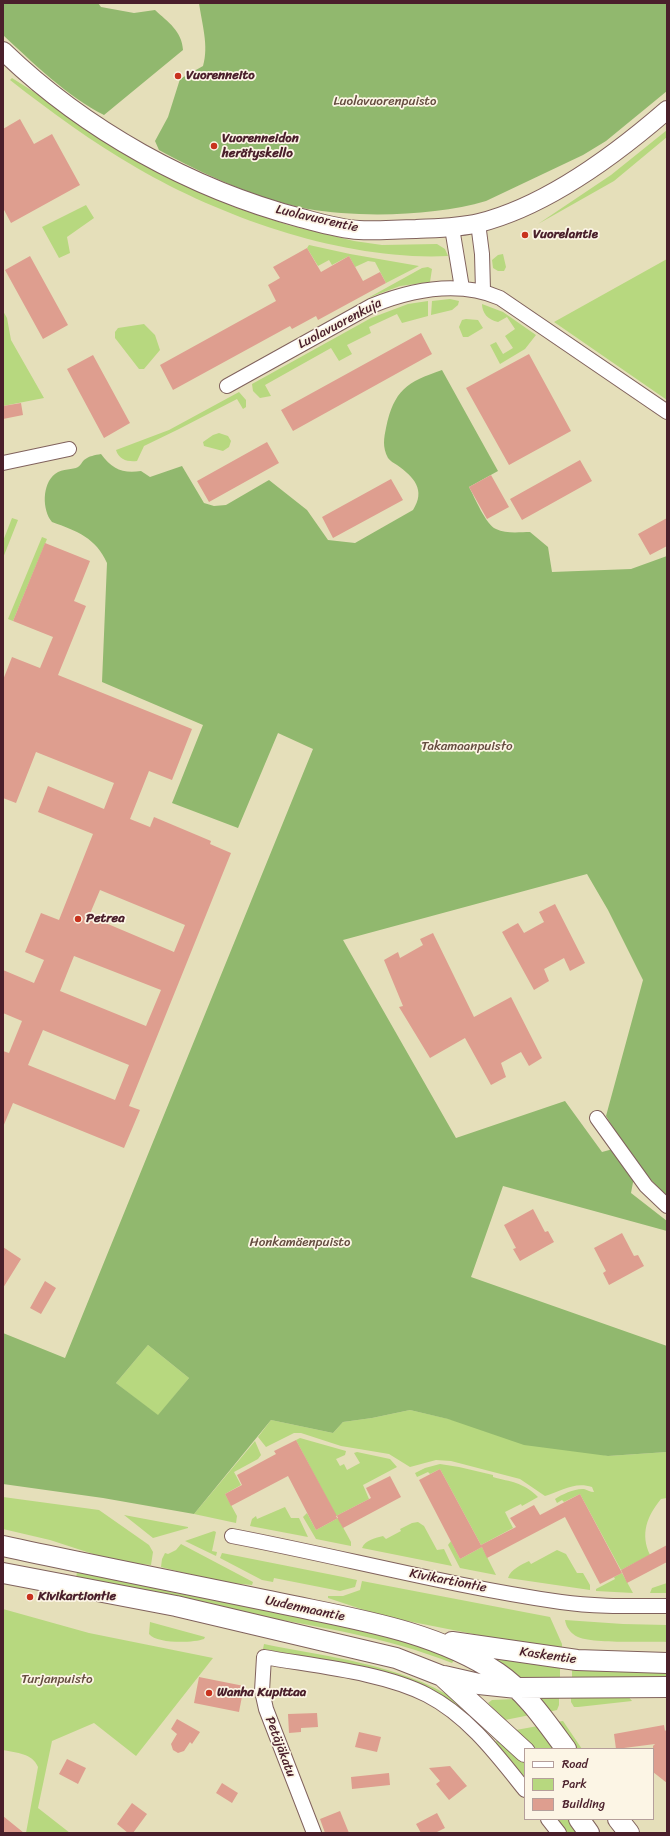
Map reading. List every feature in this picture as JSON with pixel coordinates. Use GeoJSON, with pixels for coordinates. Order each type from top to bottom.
{"type":"FeatureCollection","features":[{"type":"Feature","properties":{"kind":"main road","name":"Uudenmaantie"},"geometry":{"type":"LineString","coordinates":[[3,1546],[370,1622],[430,1638],[469,1655],[499,1674],[517,1688],[544,1719],[565,1748]]}},
{"type":"Feature","properties":{"kind":"main road","name":"Uudenmaantie"},"geometry":{"type":"LineString","coordinates":[[3,1572],[176,1606],[356,1647],[396,1658],[442,1676],[524,1751]]}},
{"type":"Feature","properties":{"kind":"main road","name":"Kaskentie"},"geometry":{"type":"LineString","coordinates":[[430,1638],[577,1660],[667,1663]]}},
{"type":"Feature","properties":{"kind":"main road"},"geometry":{"type":"LineString","coordinates":[[442,1676],[484,1685],[517,1688],[667,1687]]}},
{"type":"Feature","properties":{"kind":"main road"},"geometry":{"type":"LineString","coordinates":[[580,1820],[589,1833]]}},
{"type":"Feature","properties":{"kind":"main road"},"geometry":{"type":"LineString","coordinates":[[619,1820],[630,1833]]}},
{"type":"Feature","properties":{"kind":"street","name":"Luolavuorentie"},"geometry":{"type":"LineString","coordinates":[[3,51],[21,68],[87,119],[143,153],[213,188],[285,214],[329,225],[359,230],[452,228],[494,218],[529,204],[585,173],[618,150],[667,110]]}},
{"type":"Feature","properties":{"kind":"street"},"geometry":{"type":"LineString","coordinates":[[478,223],[482,254],[483,290]]}},
{"type":"Feature","properties":{"kind":"street"},"geometry":{"type":"LineString","coordinates":[[452,228],[462,288],[483,290],[515,307],[667,412]]}},
{"type":"Feature","properties":{"kind":"street","name":"Luolavuorenkuja"},"geometry":{"type":"LineString","coordinates":[[227,386],[372,306],[389,299],[425,290],[462,288]]}},
{"type":"Feature","properties":{"kind":"street"},"geometry":{"type":"LineString","coordinates":[[3,463],[69,449]]}},
{"type":"Feature","properties":{"kind":"street"},"geometry":{"type":"LineString","coordinates":[[597,1118],[646,1186],[667,1206]]}},
{"type":"Feature","properties":{"kind":"street","name":"Kivikartiontie"},"geometry":{"type":"LineString","coordinates":[[232,1536],[417,1576],[562,1602],[596,1605],[667,1606]]}},
{"type":"Feature","properties":{"kind":"street","name":"Petäjäkatu"},"geometry":{"type":"LineString","coordinates":[[314,1833],[266,1709],[262,1692],[264,1657],[378,1678],[426,1695],[457,1716],[485,1742],[524,1789]]}},
{"type":"Feature","properties":{"kind":"street"},"geometry":{"type":"LineString","coordinates":[[549,1820],[559,1833]]}},
{"type":"Feature","properties":{"kind":"green space"},"geometry":{"type":"Polygon","coordinates":[[[3,3],[98,3],[101,7],[134,13],[155,10],[174,27],[180,37],[183,50],[104,115],[77,99],[64,89],[3,35],[3,3]]]}},
{"type":"Feature","properties":{"kind":"green space","name":"Luolavuorenpuisto"},"geometry":{"type":"Polygon","coordinates":[[[199,3],[667,3],[667,91],[606,141],[583,155],[486,201],[444,210],[398,214],[351,214],[308,209],[251,193],[212,177],[159,150],[155,141],[168,117],[180,79],[203,66],[205,58],[205,43],[199,3]]]}},
{"type":"Feature","properties":{"kind":"green space"},"geometry":{"type":"Polygon","coordinates":[[[12,78],[163,174],[234,207],[288,225],[354,241],[382,245],[437,244],[445,249],[448,256],[409,256],[369,252],[328,244],[247,220],[171,187],[137,168],[72,126],[10,80],[12,78]]]}},
{"type":"Feature","properties":{"kind":"green space"},"geometry":{"type":"Polygon","coordinates":[[[667,130],[667,137],[614,181],[538,224],[611,175],[667,130]]]}},
{"type":"Feature","properties":{"kind":"green space"},"geometry":{"type":"Polygon","coordinates":[[[86,205],[94,218],[67,237],[70,253],[59,258],[42,227],[86,205]]]}},
{"type":"Feature","properties":{"kind":"green space"},"geometry":{"type":"Polygon","coordinates":[[[309,245],[419,266],[386,283],[375,262],[368,261],[355,267],[349,256],[332,265],[329,260],[318,266],[307,248],[309,245]]]}},
{"type":"Feature","properties":{"kind":"green space"},"geometry":{"type":"Polygon","coordinates":[[[503,254],[506,267],[504,271],[498,271],[493,268],[492,260],[498,255],[503,254]]]}},
{"type":"Feature","properties":{"kind":"green space"},"geometry":{"type":"Polygon","coordinates":[[[667,259],[667,400],[554,322],[667,259]]]}},
{"type":"Feature","properties":{"kind":"green space"},"geometry":{"type":"Polygon","coordinates":[[[428,267],[432,269],[430,282],[400,286],[368,298],[422,268],[428,267]]]}},
{"type":"Feature","properties":{"kind":"green space"},"geometry":{"type":"Polygon","coordinates":[[[450,299],[459,301],[458,305],[452,310],[431,315],[432,301],[450,299]]]}},
{"type":"Feature","properties":{"kind":"green space"},"geometry":{"type":"Polygon","coordinates":[[[428,301],[428,316],[402,323],[397,314],[369,327],[371,333],[347,345],[352,354],[339,361],[331,348],[265,385],[271,396],[260,398],[253,391],[252,384],[371,318],[408,304],[428,301]]]}},
{"type":"Feature","properties":{"kind":"green space"},"geometry":{"type":"Polygon","coordinates":[[[482,304],[503,312],[536,335],[525,349],[500,364],[490,345],[496,342],[503,354],[513,348],[505,336],[515,329],[507,317],[498,322],[486,316],[482,304]]]}},
{"type":"Feature","properties":{"kind":"green space"},"geometry":{"type":"Polygon","coordinates":[[[3,311],[7,318],[11,340],[44,398],[3,406],[3,311]]]}},
{"type":"Feature","properties":{"kind":"green space"},"geometry":{"type":"Polygon","coordinates":[[[462,320],[478,320],[483,328],[468,337],[463,337],[459,327],[462,320]]]}},
{"type":"Feature","properties":{"kind":"green space"},"geometry":{"type":"Polygon","coordinates":[[[144,324],[155,335],[160,350],[144,369],[139,369],[115,338],[115,332],[118,328],[144,324]]]}},
{"type":"Feature","properties":{"kind":"green space"},"geometry":{"type":"Polygon","coordinates":[[[442,370],[498,471],[469,487],[485,517],[492,526],[504,532],[530,532],[548,547],[552,572],[631,569],[667,556],[667,1197],[633,1160],[606,1116],[643,980],[608,910],[587,874],[343,940],[456,1138],[565,1101],[602,1152],[613,1149],[634,1177],[631,1193],[667,1221],[667,1231],[503,1186],[471,1277],[667,1346],[667,1452],[608,1456],[524,1445],[448,1419],[410,1410],[343,1422],[333,1433],[271,1420],[194,1514],[103,1498],[3,1484],[3,1333],[65,1358],[313,749],[278,733],[238,828],[172,803],[203,725],[102,682],[107,563],[103,554],[85,536],[52,522],[46,511],[45,504],[48,484],[51,478],[58,472],[76,468],[84,460],[94,455],[101,454],[109,463],[118,469],[129,472],[141,471],[150,477],[182,466],[204,503],[214,506],[226,505],[269,480],[307,510],[328,540],[355,543],[413,510],[417,503],[418,490],[416,484],[408,474],[388,458],[384,446],[384,439],[389,415],[398,396],[411,384],[430,374],[442,370]],[[148,1345],[116,1383],[158,1415],[189,1378],[148,1345]]]}},
{"type":"Feature","properties":{"kind":"green space"},"geometry":{"type":"Polygon","coordinates":[[[239,392],[246,400],[246,407],[243,409],[237,399],[144,446],[137,461],[124,460],[117,453],[116,450],[169,430],[239,392]]]}},
{"type":"Feature","properties":{"kind":"green space"},"geometry":{"type":"Polygon","coordinates":[[[219,433],[228,436],[231,441],[229,447],[223,451],[204,446],[203,442],[219,433]]]}},
{"type":"Feature","properties":{"kind":"green space"},"geometry":{"type":"Polygon","coordinates":[[[12,518],[18,520],[3,558],[3,541],[12,518]]]}},
{"type":"Feature","properties":{"kind":"green space"},"geometry":{"type":"Polygon","coordinates":[[[42,537],[47,539],[13,621],[8,619],[42,537]]]}},
{"type":"Feature","properties":{"kind":"green space"},"geometry":{"type":"Polygon","coordinates":[[[148,1345],[189,1378],[158,1416],[116,1383],[148,1345]]]}},
{"type":"Feature","properties":{"kind":"green space"},"geometry":{"type":"Polygon","coordinates":[[[410,1410],[608,1456],[667,1452],[667,1498],[661,1499],[656,1505],[646,1526],[645,1533],[650,1555],[621,1570],[580,1494],[564,1502],[562,1500],[557,1503],[555,1499],[573,1490],[584,1489],[594,1492],[592,1487],[586,1485],[568,1487],[545,1496],[520,1479],[451,1461],[436,1460],[410,1467],[389,1454],[341,1446],[301,1433],[294,1433],[266,1447],[258,1437],[271,1420],[333,1433],[343,1422],[410,1410]]]}},
{"type":"Feature","properties":{"kind":"green space"},"geometry":{"type":"Polygon","coordinates":[[[300,1438],[346,1451],[345,1455],[336,1459],[340,1466],[344,1464],[347,1470],[360,1463],[354,1453],[357,1452],[390,1459],[397,1467],[363,1485],[369,1499],[336,1516],[296,1440],[300,1438]]]}},
{"type":"Feature","properties":{"kind":"green space"},"geometry":{"type":"Polygon","coordinates":[[[255,1441],[261,1455],[258,1459],[234,1472],[241,1485],[225,1494],[237,1516],[236,1523],[194,1514],[255,1441]]]}},
{"type":"Feature","properties":{"kind":"green space"},"geometry":{"type":"Polygon","coordinates":[[[440,1464],[493,1475],[493,1477],[522,1485],[538,1497],[522,1506],[521,1504],[505,1512],[513,1528],[481,1545],[440,1469],[430,1474],[428,1472],[417,1477],[415,1473],[425,1468],[440,1464]]]}},
{"type":"Feature","properties":{"kind":"green space"},"geometry":{"type":"Polygon","coordinates":[[[3,1497],[99,1510],[149,1545],[153,1552],[151,1565],[118,1562],[50,1540],[3,1529],[3,1497]]]}},
{"type":"Feature","properties":{"kind":"green space"},"geometry":{"type":"Polygon","coordinates":[[[285,1507],[291,1518],[299,1518],[308,1537],[250,1526],[252,1519],[256,1516],[257,1519],[285,1507]]]}},
{"type":"Feature","properties":{"kind":"green space"},"geometry":{"type":"Polygon","coordinates":[[[307,1513],[316,1530],[338,1518],[351,1542],[351,1546],[316,1539],[303,1517],[307,1513]]]}},
{"type":"Feature","properties":{"kind":"green space"},"geometry":{"type":"Polygon","coordinates":[[[124,1515],[188,1527],[188,1528],[153,1538],[124,1515]]]}},
{"type":"Feature","properties":{"kind":"green space"},"geometry":{"type":"Polygon","coordinates":[[[418,1522],[424,1526],[437,1550],[444,1549],[452,1566],[362,1548],[363,1545],[371,1540],[383,1536],[386,1539],[401,1531],[400,1529],[412,1523],[418,1522]]]}},
{"type":"Feature","properties":{"kind":"green space"},"geometry":{"type":"Polygon","coordinates":[[[214,1531],[216,1532],[212,1551],[217,1552],[216,1556],[185,1541],[214,1531]]]}},
{"type":"Feature","properties":{"kind":"green space"},"geometry":{"type":"Polygon","coordinates":[[[451,1541],[460,1559],[482,1547],[496,1575],[460,1568],[448,1545],[451,1541]]]}},
{"type":"Feature","properties":{"kind":"green space"},"geometry":{"type":"Polygon","coordinates":[[[181,1544],[253,1582],[252,1585],[219,1582],[161,1567],[162,1559],[165,1553],[168,1554],[176,1550],[181,1544]]]}},
{"type":"Feature","properties":{"kind":"green space"},"geometry":{"type":"Polygon","coordinates":[[[557,1550],[566,1554],[577,1573],[583,1573],[590,1585],[590,1590],[508,1578],[511,1572],[520,1566],[529,1561],[531,1564],[557,1550]]]}},
{"type":"Feature","properties":{"kind":"green space"},"geometry":{"type":"Polygon","coordinates":[[[222,1553],[357,1580],[355,1587],[340,1591],[274,1578],[273,1582],[262,1580],[220,1558],[222,1553]]]}},
{"type":"Feature","properties":{"kind":"green space"},"geometry":{"type":"Polygon","coordinates":[[[77,1572],[170,1588],[392,1637],[455,1659],[452,1663],[402,1646],[350,1633],[225,1610],[76,1578],[77,1572]]]}},
{"type":"Feature","properties":{"kind":"green space"},"geometry":{"type":"Polygon","coordinates":[[[622,1573],[633,1593],[596,1591],[596,1589],[615,1579],[614,1577],[622,1573]]]}},
{"type":"Feature","properties":{"kind":"green space"},"geometry":{"type":"Polygon","coordinates":[[[362,1581],[550,1617],[562,1644],[562,1648],[534,1646],[382,1616],[328,1598],[328,1596],[343,1596],[360,1590],[362,1581]]]}},
{"type":"Feature","properties":{"kind":"green space"},"geometry":{"type":"Polygon","coordinates":[[[667,1583],[667,1593],[650,1593],[652,1588],[667,1583]]]}},
{"type":"Feature","properties":{"kind":"green space","name":"Turjanpuisto"},"geometry":{"type":"Polygon","coordinates":[[[3,1609],[89,1633],[213,1658],[136,1756],[94,1723],[52,1741],[38,1808],[70,1833],[26,1833],[38,1767],[32,1759],[24,1754],[3,1750],[3,1609]]]}},
{"type":"Feature","properties":{"kind":"green space"},"geometry":{"type":"Polygon","coordinates":[[[565,1620],[667,1625],[667,1642],[596,1641],[586,1639],[575,1636],[569,1630],[565,1620]]]}},
{"type":"Feature","properties":{"kind":"green space"},"geometry":{"type":"Polygon","coordinates":[[[150,1622],[205,1637],[204,1639],[184,1642],[159,1640],[149,1634],[150,1622]]]}},
{"type":"Feature","properties":{"kind":"green space"},"geometry":{"type":"Polygon","coordinates":[[[264,1644],[363,1663],[411,1678],[456,1700],[491,1730],[486,1732],[464,1712],[360,1667],[263,1649],[264,1644]]]}},
{"type":"Feature","properties":{"kind":"green space"},"geometry":{"type":"Polygon","coordinates":[[[497,1657],[560,1667],[560,1680],[524,1680],[495,1660],[497,1657]]]}},
{"type":"Feature","properties":{"kind":"green space"},"geometry":{"type":"Polygon","coordinates":[[[572,1668],[667,1671],[667,1678],[572,1680],[572,1668]]]}},
{"type":"Feature","properties":{"kind":"green space"},"geometry":{"type":"Polygon","coordinates":[[[628,1696],[632,1701],[578,1707],[574,1707],[571,1702],[571,1697],[628,1696]]]}},
{"type":"Feature","properties":{"kind":"green space"},"geometry":{"type":"Polygon","coordinates":[[[537,1698],[559,1698],[557,1710],[548,1712],[537,1698]]]}},
{"type":"Feature","properties":{"kind":"green space"},"geometry":{"type":"Polygon","coordinates":[[[515,1699],[530,1715],[505,1720],[488,1703],[492,1700],[515,1699]]]}},
{"type":"Feature","properties":{"kind":"green space"},"geometry":{"type":"Polygon","coordinates":[[[563,1721],[581,1748],[575,1748],[556,1722],[563,1721]]]}},
{"type":"Feature","properties":{"kind":"green space"},"geometry":{"type":"Polygon","coordinates":[[[538,1726],[554,1748],[532,1748],[516,1730],[538,1726]]]}},
{"type":"Feature","properties":{"kind":"green space"},"geometry":{"type":"Polygon","coordinates":[[[500,1739],[524,1761],[524,1778],[495,1742],[500,1739]]]}},
{"type":"Feature","properties":{"kind":"green space"},"geometry":{"type":"Polygon","coordinates":[[[557,1820],[572,1820],[582,1833],[568,1833],[557,1820]]]}},
{"type":"Feature","properties":{"kind":"building"},"geometry":{"type":"Polygon","coordinates":[[[20,119],[34,144],[52,134],[80,185],[11,223],[3,208],[3,129],[20,119]]]}},
{"type":"Feature","properties":{"kind":"building"},"geometry":{"type":"Polygon","coordinates":[[[307,248],[321,272],[349,256],[363,281],[380,272],[386,283],[318,320],[316,316],[292,329],[290,326],[173,390],[160,365],[276,301],[268,285],[280,278],[273,267],[307,248]]]}},
{"type":"Feature","properties":{"kind":"building"},"geometry":{"type":"Polygon","coordinates":[[[30,256],[68,325],[43,339],[5,270],[30,256]]]}},
{"type":"Feature","properties":{"kind":"building"},"geometry":{"type":"Polygon","coordinates":[[[421,333],[432,354],[293,431],[281,410],[421,333]]]}},
{"type":"Feature","properties":{"kind":"building"},"geometry":{"type":"Polygon","coordinates":[[[529,354],[571,431],[509,465],[466,388],[529,354]]]}},
{"type":"Feature","properties":{"kind":"building"},"geometry":{"type":"Polygon","coordinates":[[[93,355],[130,423],[104,438],[67,369],[93,355]]]}},
{"type":"Feature","properties":{"kind":"building"},"geometry":{"type":"Polygon","coordinates":[[[21,403],[23,415],[3,419],[3,406],[21,403]]]}},
{"type":"Feature","properties":{"kind":"building"},"geometry":{"type":"Polygon","coordinates":[[[267,442],[279,463],[209,502],[197,481],[267,442]]]}},
{"type":"Feature","properties":{"kind":"building"},"geometry":{"type":"Polygon","coordinates":[[[580,460],[592,481],[522,520],[510,499],[580,460]]]}},
{"type":"Feature","properties":{"kind":"building"},"geometry":{"type":"Polygon","coordinates":[[[491,475],[509,507],[487,519],[469,487],[491,475]]]}},
{"type":"Feature","properties":{"kind":"building"},"geometry":{"type":"Polygon","coordinates":[[[391,479],[403,500],[333,538],[322,517],[391,479]]]}},
{"type":"Feature","properties":{"kind":"building"},"geometry":{"type":"Polygon","coordinates":[[[667,518],[667,546],[650,555],[638,534],[667,518]]]}},
{"type":"Feature","properties":{"kind":"building","name":"Petrea"},"geometry":{"type":"Polygon","coordinates":[[[45,543],[90,561],[74,601],[86,606],[58,675],[192,729],[172,780],[149,771],[130,819],[150,827],[154,817],[211,841],[210,844],[231,853],[129,1106],[140,1110],[124,1148],[13,1103],[3,1127],[3,1051],[9,1053],[22,1021],[3,1013],[3,970],[34,983],[44,960],[25,952],[41,913],[59,920],[93,834],[38,812],[48,786],[104,809],[114,783],[36,752],[16,803],[3,798],[3,680],[12,657],[40,668],[53,637],[13,621],[45,543]],[[100,890],[89,916],[174,952],[185,925],[100,890]],[[74,956],[60,991],[146,1026],[161,990],[74,956]],[[43,1030],[28,1065],[115,1100],[129,1065],[43,1030]]]}},
{"type":"Feature","properties":{"kind":"building"},"geometry":{"type":"Polygon","coordinates":[[[555,904],[585,963],[570,971],[564,958],[544,969],[549,981],[534,990],[502,932],[518,923],[524,933],[544,922],[539,912],[555,904]]]}},
{"type":"Feature","properties":{"kind":"building"},"geometry":{"type":"Polygon","coordinates":[[[433,933],[474,1017],[511,997],[542,1058],[529,1066],[521,1052],[501,1063],[506,1077],[491,1085],[465,1038],[430,1058],[399,1007],[403,1006],[384,960],[398,952],[400,958],[423,945],[420,939],[433,933]]]}},
{"type":"Feature","properties":{"kind":"building"},"geometry":{"type":"Polygon","coordinates":[[[533,1209],[545,1232],[548,1231],[554,1242],[520,1261],[513,1249],[516,1248],[504,1225],[533,1209]]]}},
{"type":"Feature","properties":{"kind":"building"},"geometry":{"type":"Polygon","coordinates":[[[622,1233],[634,1256],[638,1255],[644,1266],[609,1285],[603,1273],[606,1271],[594,1248],[622,1233]]]}},
{"type":"Feature","properties":{"kind":"building"},"geometry":{"type":"Polygon","coordinates":[[[3,1247],[21,1259],[3,1288],[3,1247]]]}},
{"type":"Feature","properties":{"kind":"building"},"geometry":{"type":"Polygon","coordinates":[[[45,1281],[56,1288],[41,1314],[30,1308],[45,1281]]]}},
{"type":"Feature","properties":{"kind":"building"},"geometry":{"type":"Polygon","coordinates":[[[296,1440],[338,1518],[316,1530],[288,1476],[231,1506],[225,1494],[242,1485],[237,1475],[276,1454],[274,1451],[296,1440]]]}},
{"type":"Feature","properties":{"kind":"building"},"geometry":{"type":"Polygon","coordinates":[[[440,1469],[482,1547],[460,1559],[419,1480],[440,1469]]]}},
{"type":"Feature","properties":{"kind":"building"},"geometry":{"type":"Polygon","coordinates":[[[390,1476],[401,1497],[343,1528],[336,1516],[371,1498],[366,1488],[390,1476]]]}},
{"type":"Feature","properties":{"kind":"building"},"geometry":{"type":"Polygon","coordinates":[[[580,1494],[622,1573],[600,1584],[565,1517],[487,1558],[481,1545],[516,1527],[510,1518],[534,1505],[540,1515],[580,1494]]]}},
{"type":"Feature","properties":{"kind":"building"},"geometry":{"type":"Polygon","coordinates":[[[667,1545],[667,1562],[627,1583],[621,1570],[667,1545]]]}},
{"type":"Feature","properties":{"kind":"building"},"geometry":{"type":"Polygon","coordinates":[[[199,1677],[244,1686],[239,1712],[194,1703],[199,1677]]]}},
{"type":"Feature","properties":{"kind":"building"},"geometry":{"type":"Polygon","coordinates":[[[317,1713],[318,1727],[301,1728],[301,1732],[289,1733],[288,1714],[317,1713]]]}},
{"type":"Feature","properties":{"kind":"building"},"geometry":{"type":"Polygon","coordinates":[[[177,1719],[200,1732],[192,1744],[190,1742],[184,1751],[178,1753],[173,1750],[171,1744],[177,1734],[171,1729],[177,1719]]]}},
{"type":"Feature","properties":{"kind":"building"},"geometry":{"type":"Polygon","coordinates":[[[664,1725],[665,1731],[667,1729],[667,1783],[654,1773],[653,1746],[655,1744],[616,1748],[614,1734],[664,1725]]]}},
{"type":"Feature","properties":{"kind":"building"},"geometry":{"type":"Polygon","coordinates":[[[359,1732],[381,1737],[377,1752],[355,1747],[359,1732]]]}},
{"type":"Feature","properties":{"kind":"building"},"geometry":{"type":"Polygon","coordinates":[[[67,1759],[86,1768],[78,1784],[59,1774],[67,1759]]]}},
{"type":"Feature","properties":{"kind":"building"},"geometry":{"type":"Polygon","coordinates":[[[450,1766],[467,1786],[449,1800],[436,1784],[440,1781],[429,1768],[450,1766]]]}},
{"type":"Feature","properties":{"kind":"building"},"geometry":{"type":"Polygon","coordinates":[[[389,1773],[390,1785],[352,1789],[351,1777],[389,1773]]]}},
{"type":"Feature","properties":{"kind":"building"},"geometry":{"type":"Polygon","coordinates":[[[222,1783],[238,1793],[232,1803],[216,1793],[222,1783]]]}},
{"type":"Feature","properties":{"kind":"building"},"geometry":{"type":"Polygon","coordinates":[[[132,1803],[147,1814],[133,1833],[128,1833],[117,1824],[132,1803]]]}},
{"type":"Feature","properties":{"kind":"building"},"geometry":{"type":"Polygon","coordinates":[[[340,1811],[349,1833],[325,1833],[320,1819],[340,1811]]]}},
{"type":"Feature","properties":{"kind":"building"},"geometry":{"type":"Polygon","coordinates":[[[437,1813],[445,1828],[435,1833],[421,1833],[416,1824],[437,1813]]]}},
{"type":"Feature","properties":{"kind":"building"},"geometry":{"type":"Polygon","coordinates":[[[3,1816],[24,1833],[3,1833],[3,1816]]]}},
{"type":"Feature","properties":{"kind":"place","name":"Vuorenneito"},"geometry":{"type":"Point","coordinates":[178,76]}},
{"type":"Feature","properties":{"kind":"place","name":"Vuorenneidon herätyskello"},"geometry":{"type":"Point","coordinates":[214,146]}},
{"type":"Feature","properties":{"kind":"place","name":"Vuorelantie"},"geometry":{"type":"Point","coordinates":[525,235]}},
{"type":"Feature","properties":{"kind":"place","name":"Petrea"},"geometry":{"type":"Point","coordinates":[78,919]}},
{"type":"Feature","properties":{"kind":"place","name":"Kivikartiontie"},"geometry":{"type":"Point","coordinates":[30,1597]}},
{"type":"Feature","properties":{"kind":"place","name":"Wanha Kupittaa"},"geometry":{"type":"Point","coordinates":[209,1693]}},
{"type":"Feature","properties":{"kind":"park label","name":"Takamaanpuisto"},"geometry":{"type":"Point","coordinates":[467,747]}},
{"type":"Feature","properties":{"kind":"park label","name":"Honkamäenpuisto"},"geometry":{"type":"Point","coordinates":[300,1243]}}]}
